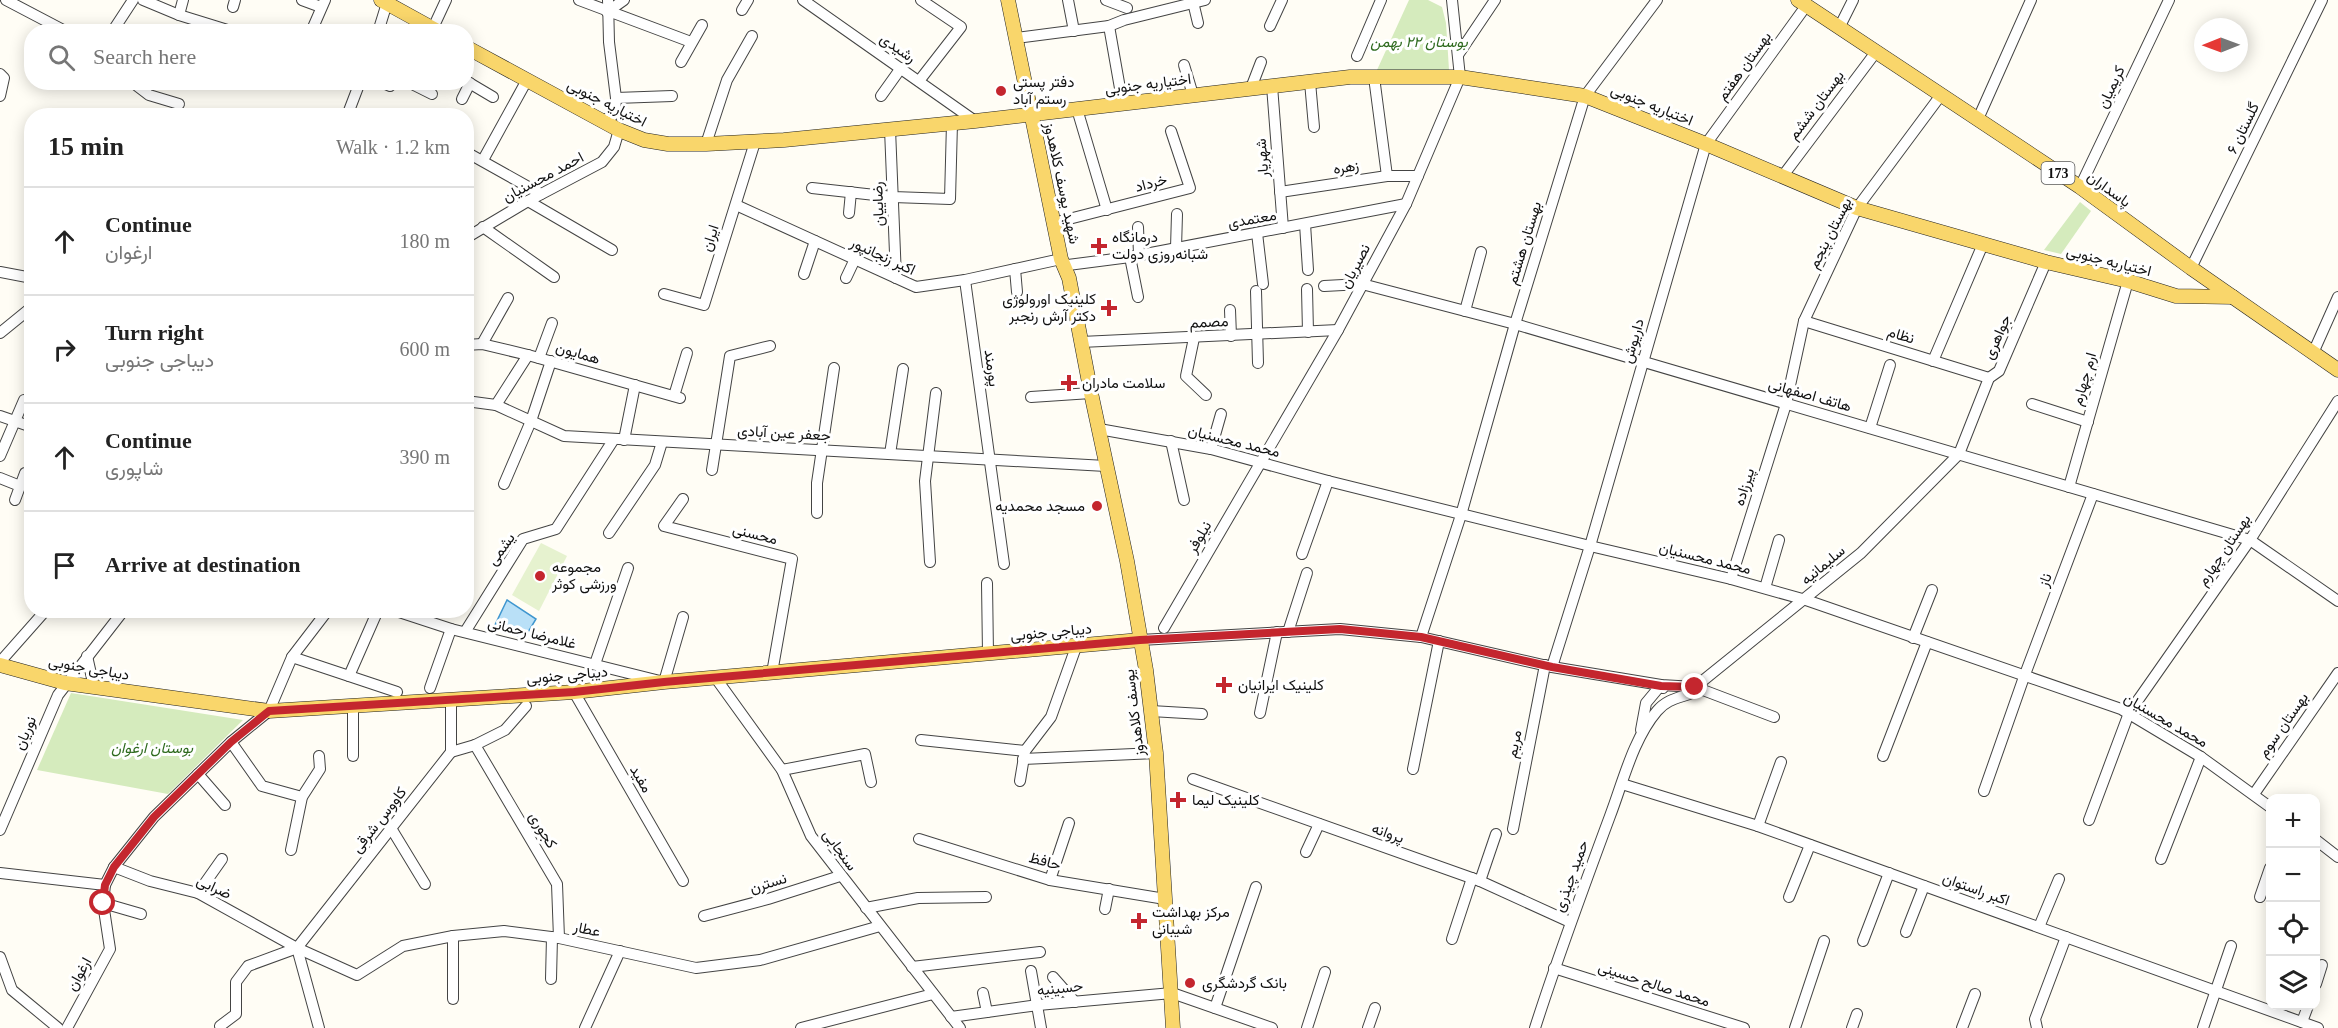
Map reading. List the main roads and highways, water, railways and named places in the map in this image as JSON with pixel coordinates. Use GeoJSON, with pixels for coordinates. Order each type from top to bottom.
{"type":"FeatureCollection","features":[{"type":"Feature","properties":{"kind":"main road"},"geometry":{"type":"LineString","coordinates":[[1008,0],[1019,38]]}},
{"type":"Feature","properties":{"kind":"main road"},"geometry":{"type":"LineString","coordinates":[[1014,0],[1034,113]]}},
{"type":"Feature","properties":{"kind":"main road"},"geometry":{"type":"LineString","coordinates":[[384,2],[425,24]]}},
{"type":"Feature","properties":{"kind":"main road","name":"پاسداران"},"geometry":{"type":"LineString","coordinates":[[1802,3],[2080,187],[2191,268],[2338,370]]}},
{"type":"Feature","properties":{"kind":"main road","name":"اختیاریه جنوبی"},"geometry":{"type":"LineString","coordinates":[[474,51],[624,132],[644,140],[668,144],[754,142],[975,121],[1310,82],[1374,77],[1460,77],[1585,96],[1857,208],[2046,262],[2128,280],[2176,296],[2233,297]]}},
{"type":"Feature","properties":{"kind":"main road","name":"شهید یوسف کلاهدوز"},"geometry":{"type":"LineString","coordinates":[[1034,113],[1067,247],[1066,267]]}},
{"type":"Feature","properties":{"kind":"main road","name":"شهید یوسف کلاهدوز"},"geometry":{"type":"LineString","coordinates":[[1034,113],[1066,267]]}},
{"type":"Feature","properties":{"kind":"main road","name":"یوسف کلاهدوز"},"geometry":{"type":"LineString","coordinates":[[1066,267],[1127,561],[1151,711],[1156,753],[1173,1028]]}},
{"type":"Feature","properties":{"kind":"main road","name":"دیباجی جنوبی"},"geometry":{"type":"LineString","coordinates":[[0,663],[65,683],[269,711],[574,692],[1140,640]]}},
{"type":"Feature","properties":{"kind":"water"},"geometry":{"type":"Polygon","coordinates":[[[507,600],[536,619],[524,639],[495,625],[507,600]]]}},
{"type":"Feature","properties":{"kind":"place","name":"دفتر پستی رستم آباد"},"geometry":{"type":"Point","coordinates":[1001,91]}},
{"type":"Feature","properties":{"kind":"place","name":"درمانگاه شبانه‌روزی دولت"},"geometry":{"type":"Point","coordinates":[1099,246]}},
{"type":"Feature","properties":{"kind":"place","name":"کلینیک اورولوژی دکتر آرش رنجبر"},"geometry":{"type":"Point","coordinates":[1109,308]}},
{"type":"Feature","properties":{"kind":"place","name":"سلامت مادران"},"geometry":{"type":"Point","coordinates":[1069,383]}},
{"type":"Feature","properties":{"kind":"place","name":"مسجد محمدیه"},"geometry":{"type":"Point","coordinates":[1097,506]}},
{"type":"Feature","properties":{"kind":"place","name":"مجموعه ورزشی کوثر"},"geometry":{"type":"Point","coordinates":[540,576]}},
{"type":"Feature","properties":{"kind":"place","name":"کلینیک ایرانیان"},"geometry":{"type":"Point","coordinates":[1224,685]}},
{"type":"Feature","properties":{"kind":"place","name":"کلینیک لیما"},"geometry":{"type":"Point","coordinates":[1178,800]}},
{"type":"Feature","properties":{"kind":"place","name":"مرکز بهداشت شیبانی"},"geometry":{"type":"Point","coordinates":[1139,921]}},
{"type":"Feature","properties":{"kind":"place","name":"بانک گردشگری"},"geometry":{"type":"Point","coordinates":[1190,983]}},
{"type":"Feature","properties":{"kind":"park label","name":"بوستان ۲۲ بهمن"},"geometry":{"type":"Point","coordinates":[1419,42]}},
{"type":"Feature","properties":{"kind":"park label","name":"بوستان ارغوان"},"geometry":{"type":"Point","coordinates":[152,748]}}]}
